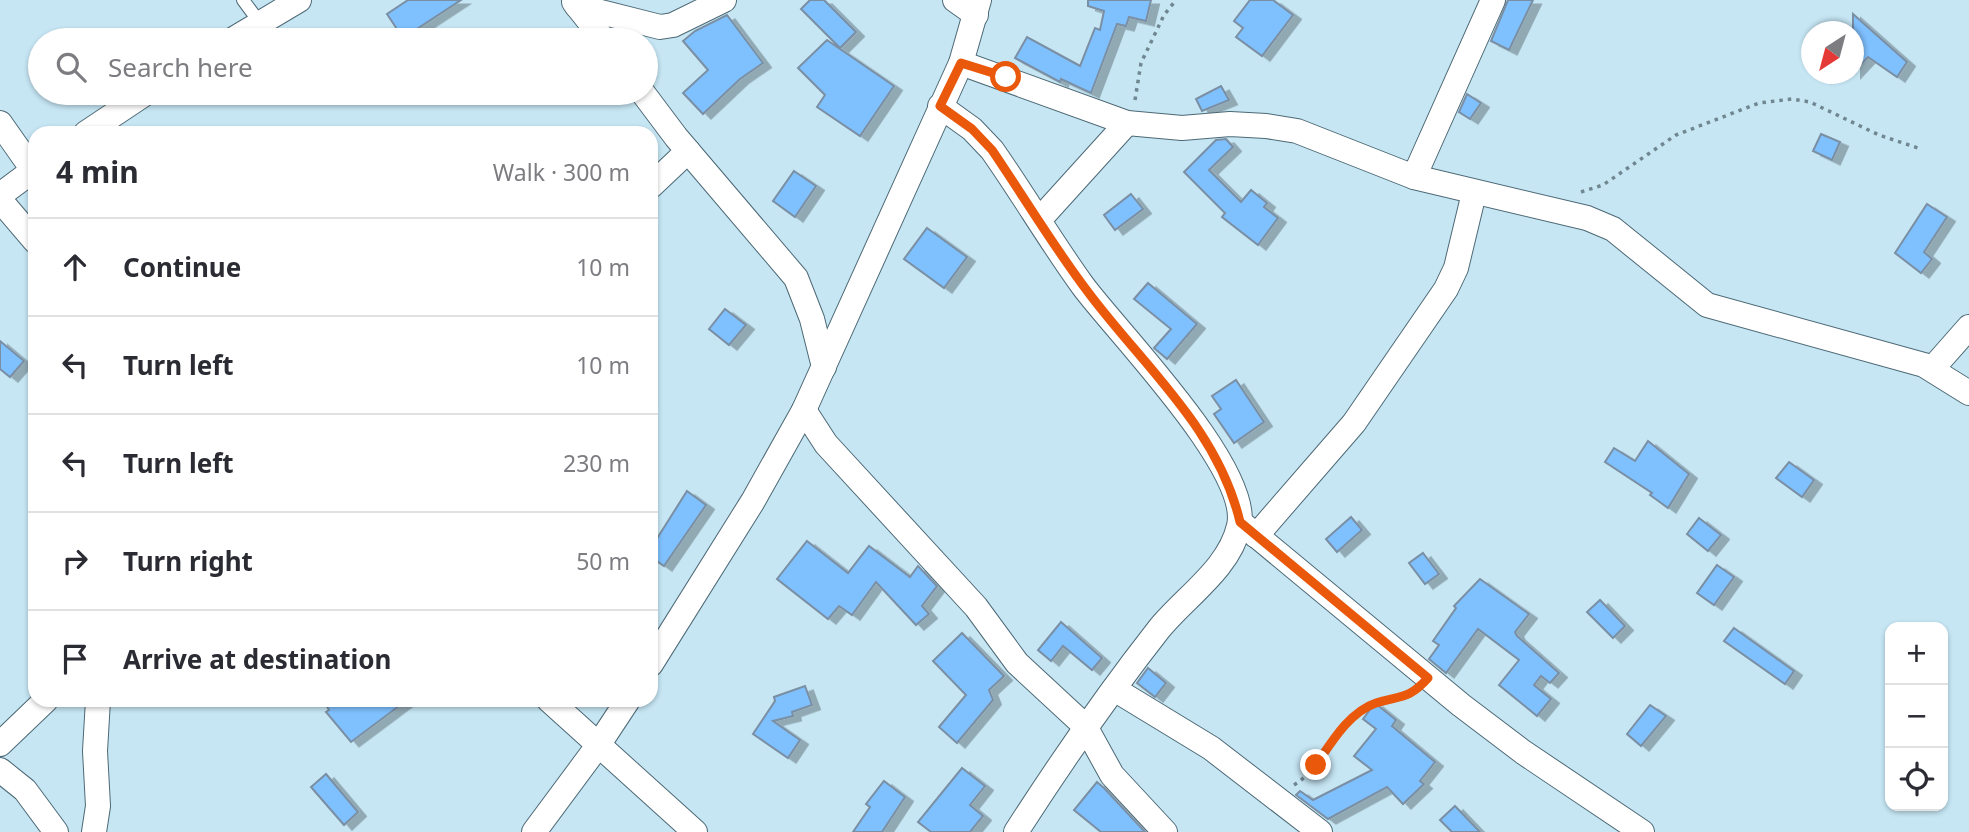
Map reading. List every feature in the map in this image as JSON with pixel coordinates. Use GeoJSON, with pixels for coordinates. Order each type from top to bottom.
{"type":"FeatureCollection","features":[{"type":"Feature","properties":{"kind":"street"},"geometry":{"type":"LineString","coordinates":[[252,28],[299,0]]}},
{"type":"Feature","properties":{"kind":"street"},"geometry":{"type":"LineString","coordinates":[[575,3],[660,27],[673,25],[724,0]]}},
{"type":"Feature","properties":{"kind":"street"},"geometry":{"type":"LineString","coordinates":[[658,653],[753,501],[804,410],[824,367],[961,63],[978,7],[955,0]]}},
{"type":"Feature","properties":{"kind":"street"},"geometry":{"type":"LineString","coordinates":[[1414,177],[1493,0]]}},
{"type":"Feature","properties":{"kind":"street"},"geometry":{"type":"LineString","coordinates":[[575,3],[595,28]]}},
{"type":"Feature","properties":{"kind":"street"},"geometry":{"type":"LineString","coordinates":[[961,63],[1127,123],[1182,128],[1254,125],[1297,131],[1414,177],[1587,218],[1614,229],[1707,305],[1830,337],[1933,369],[1969,393]]}},
{"type":"Feature","properties":{"kind":"street"},"geometry":{"type":"LineString","coordinates":[[96,126],[128,105]]}},
{"type":"Feature","properties":{"kind":"street"},"geometry":{"type":"LineString","coordinates":[[652,105],[796,278],[812,319],[824,367]]}},
{"type":"Feature","properties":{"kind":"street"},"geometry":{"type":"LineString","coordinates":[[940,106],[972,129],[992,150],[1090,295],[1191,417],[1221,464],[1248,529],[1428,678],[1523,752],[1643,832]]}},
{"type":"Feature","properties":{"kind":"street"},"geometry":{"type":"LineString","coordinates":[[0,123],[28,161]]}},
{"type":"Feature","properties":{"kind":"street"},"geometry":{"type":"LineString","coordinates":[[1040,219],[1127,123]]}},
{"type":"Feature","properties":{"kind":"street"},"geometry":{"type":"LineString","coordinates":[[658,179],[688,150]]}},
{"type":"Feature","properties":{"kind":"street"},"geometry":{"type":"LineString","coordinates":[[28,174],[0,198],[28,232]]}},
{"type":"Feature","properties":{"kind":"street"},"geometry":{"type":"LineString","coordinates":[[1016,832],[1085,726],[1161,626],[1218,566],[1233,544],[1354,423],[1453,279],[1474,193]]}},
{"type":"Feature","properties":{"kind":"street"},"geometry":{"type":"LineString","coordinates":[[1933,369],[1969,327]]}},
{"type":"Feature","properties":{"kind":"street"},"geometry":{"type":"LineString","coordinates":[[804,410],[826,444],[976,607],[1017,663],[1085,726],[1112,775],[1165,832]]}},
{"type":"Feature","properties":{"kind":"street"},"geometry":{"type":"LineString","coordinates":[[1114,688],[1211,748],[1320,832]]}},
{"type":"Feature","properties":{"kind":"street"},"geometry":{"type":"LineString","coordinates":[[0,744],[39,707]]}},
{"type":"Feature","properties":{"kind":"street"},"geometry":{"type":"LineString","coordinates":[[94,832],[98,806],[95,751],[98,707]]}},
{"type":"Feature","properties":{"kind":"street"},"geometry":{"type":"LineString","coordinates":[[556,707],[597,747],[695,832]]}},
{"type":"Feature","properties":{"kind":"street"},"geometry":{"type":"LineString","coordinates":[[534,832],[623,707]]}},
{"type":"Feature","properties":{"kind":"street"},"geometry":{"type":"LineString","coordinates":[[0,770],[25,790],[56,832]]}},
{"type":"Feature","properties":{"kind":"lane"},"geometry":{"type":"LineString","coordinates":[[243,0],[260,23]]}},
{"type":"Feature","properties":{"kind":"path"},"geometry":{"type":"LineString","coordinates":[[1127,123],[1134,105],[1141,63],[1164,15],[1176,0]]}},
{"type":"Feature","properties":{"kind":"path"},"geometry":{"type":"LineString","coordinates":[[1536,207],[1603,185],[1676,135],[1759,103],[1791,99],[1810,102],[1880,135],[1921,149]]}},
{"type":"Feature","properties":{"kind":"path"},"geometry":{"type":"LineString","coordinates":[[1273,795],[1307,776],[1342,729],[1361,712],[1375,703],[1410,695],[1428,678]]}},
{"type":"Feature","properties":{"kind":"building"},"geometry":{"type":"Polygon","coordinates":[[[408,0],[461,0],[418,28],[396,28],[387,14],[408,0]]]}},
{"type":"Feature","properties":{"kind":"building"},"geometry":{"type":"Polygon","coordinates":[[[810,0],[824,0],[856,32],[840,48],[801,9],[810,0]]]}},
{"type":"Feature","properties":{"kind":"building"},"geometry":{"type":"Polygon","coordinates":[[[1088,0],[1151,0],[1146,21],[1129,17],[1126,26],[1117,24],[1091,93],[1061,79],[1060,82],[1015,58],[1027,37],[1080,66],[1095,28],[1100,30],[1104,11],[1088,6],[1088,0]]]}},
{"type":"Feature","properties":{"kind":"building"},"geometry":{"type":"Polygon","coordinates":[[[1250,0],[1273,0],[1293,15],[1262,56],[1236,37],[1243,28],[1234,21],[1250,0]]]}},
{"type":"Feature","properties":{"kind":"building"},"geometry":{"type":"Polygon","coordinates":[[[1508,0],[1533,0],[1509,50],[1491,41],[1508,0]]]}},
{"type":"Feature","properties":{"kind":"building"},"geometry":{"type":"Polygon","coordinates":[[[727,15],[763,63],[740,79],[703,114],[683,93],[708,70],[683,41],[695,31],[727,15]]]}},
{"type":"Feature","properties":{"kind":"building"},"geometry":{"type":"Polygon","coordinates":[[[1864,24],[1907,62],[1897,77],[1868,57],[1864,61],[1864,24]]]}},
{"type":"Feature","properties":{"kind":"building"},"geometry":{"type":"Polygon","coordinates":[[[827,40],[894,86],[860,136],[817,107],[825,95],[798,68],[827,40]]]}},
{"type":"Feature","properties":{"kind":"building"},"geometry":{"type":"Polygon","coordinates":[[[1221,86],[1229,100],[1202,111],[1196,99],[1221,86]]]}},
{"type":"Feature","properties":{"kind":"building"},"geometry":{"type":"Polygon","coordinates":[[[1467,94],[1481,103],[1470,119],[1459,112],[1467,94]]]}},
{"type":"Feature","properties":{"kind":"building"},"geometry":{"type":"Polygon","coordinates":[[[1821,134],[1840,142],[1832,160],[1813,151],[1821,134]]]}},
{"type":"Feature","properties":{"kind":"building"},"geometry":{"type":"Polygon","coordinates":[[[1226,139],[1233,147],[1209,170],[1241,202],[1251,190],[1267,203],[1264,207],[1278,218],[1258,245],[1222,217],[1225,213],[1184,172],[1216,140],[1226,139]]]}},
{"type":"Feature","properties":{"kind":"building"},"geometry":{"type":"Polygon","coordinates":[[[794,171],[816,186],[795,217],[773,201],[794,171]]]}},
{"type":"Feature","properties":{"kind":"building"},"geometry":{"type":"Polygon","coordinates":[[[1131,194],[1143,209],[1115,230],[1104,215],[1131,194]]]}},
{"type":"Feature","properties":{"kind":"building"},"geometry":{"type":"Polygon","coordinates":[[[1927,204],[1947,217],[1924,252],[1932,259],[1921,273],[1895,253],[1927,204]]]}},
{"type":"Feature","properties":{"kind":"building"},"geometry":{"type":"Polygon","coordinates":[[[927,228],[967,257],[944,288],[904,259],[927,228]]]}},
{"type":"Feature","properties":{"kind":"building"},"geometry":{"type":"Polygon","coordinates":[[[1148,283],[1197,324],[1167,359],[1154,348],[1171,329],[1134,299],[1148,283]]]}},
{"type":"Feature","properties":{"kind":"building"},"geometry":{"type":"Polygon","coordinates":[[[725,309],[746,325],[729,345],[709,329],[725,309]]]}},
{"type":"Feature","properties":{"kind":"building"},"geometry":{"type":"Polygon","coordinates":[[[0,341],[24,361],[10,377],[0,369],[0,341]]]}},
{"type":"Feature","properties":{"kind":"building"},"geometry":{"type":"Polygon","coordinates":[[[1236,380],[1264,422],[1234,443],[1214,414],[1221,409],[1212,396],[1236,380]]]}},
{"type":"Feature","properties":{"kind":"building"},"geometry":{"type":"Polygon","coordinates":[[[1648,441],[1689,474],[1668,508],[1650,495],[1652,493],[1605,462],[1614,448],[1635,461],[1648,441]]]}},
{"type":"Feature","properties":{"kind":"building"},"geometry":{"type":"Polygon","coordinates":[[[1789,462],[1814,480],[1802,497],[1776,478],[1789,462]]]}},
{"type":"Feature","properties":{"kind":"building"},"geometry":{"type":"Polygon","coordinates":[[[687,491],[706,505],[664,566],[658,562],[658,537],[687,491]]]}},
{"type":"Feature","properties":{"kind":"building"},"geometry":{"type":"Polygon","coordinates":[[[1351,517],[1362,530],[1337,552],[1326,539],[1351,517]]]}},
{"type":"Feature","properties":{"kind":"building"},"geometry":{"type":"Polygon","coordinates":[[[1699,518],[1721,535],[1708,551],[1687,534],[1699,518]]]}},
{"type":"Feature","properties":{"kind":"building"},"geometry":{"type":"Polygon","coordinates":[[[807,541],[848,573],[869,546],[910,577],[918,566],[937,586],[922,606],[929,614],[916,625],[876,582],[852,615],[839,606],[828,619],[777,579],[807,541]]]}},
{"type":"Feature","properties":{"kind":"building"},"geometry":{"type":"Polygon","coordinates":[[[1423,553],[1439,574],[1425,584],[1409,563],[1423,553]]]}},
{"type":"Feature","properties":{"kind":"building"},"geometry":{"type":"Polygon","coordinates":[[[1717,565],[1734,577],[1714,605],[1697,593],[1717,565]]]}},
{"type":"Feature","properties":{"kind":"building"},"geometry":{"type":"Polygon","coordinates":[[[1480,579],[1529,614],[1515,632],[1517,636],[1559,673],[1550,683],[1541,676],[1534,685],[1551,699],[1537,716],[1499,685],[1519,660],[1478,629],[1446,673],[1429,659],[1439,645],[1433,641],[1456,608],[1454,606],[1480,579]]]}},
{"type":"Feature","properties":{"kind":"building"},"geometry":{"type":"Polygon","coordinates":[[[1600,600],[1625,626],[1613,638],[1587,612],[1600,600]]]}},
{"type":"Feature","properties":{"kind":"building"},"geometry":{"type":"Polygon","coordinates":[[[1061,622],[1102,658],[1092,670],[1063,646],[1051,661],[1038,650],[1061,622]]]}},
{"type":"Feature","properties":{"kind":"building"},"geometry":{"type":"Polygon","coordinates":[[[1734,628],[1794,671],[1785,684],[1724,641],[1734,628]]]}},
{"type":"Feature","properties":{"kind":"building"},"geometry":{"type":"Polygon","coordinates":[[[962,633],[1004,676],[989,690],[993,700],[957,743],[939,727],[966,695],[933,661],[962,633]]]}},
{"type":"Feature","properties":{"kind":"building"},"geometry":{"type":"Polygon","coordinates":[[[1148,668],[1166,683],[1155,697],[1137,683],[1148,668]]]}},
{"type":"Feature","properties":{"kind":"building"},"geometry":{"type":"Polygon","coordinates":[[[805,686],[812,705],[792,712],[793,716],[773,721],[800,740],[788,758],[753,734],[775,701],[774,697],[805,686]]]}},
{"type":"Feature","properties":{"kind":"building"},"geometry":{"type":"Polygon","coordinates":[[[1375,703],[1396,720],[1392,726],[1435,762],[1420,781],[1424,784],[1403,804],[1387,787],[1328,819],[1296,795],[1300,791],[1313,800],[1372,770],[1354,756],[1376,729],[1363,719],[1375,703]]]}},
{"type":"Feature","properties":{"kind":"building"},"geometry":{"type":"Polygon","coordinates":[[[1650,705],[1666,716],[1641,746],[1627,734],[1650,705]]]}},
{"type":"Feature","properties":{"kind":"building"},"geometry":{"type":"Polygon","coordinates":[[[327,707],[398,707],[351,742],[326,712],[329,710],[327,707]]]}},
{"type":"Feature","properties":{"kind":"building"},"geometry":{"type":"Polygon","coordinates":[[[962,768],[985,786],[970,805],[983,816],[970,832],[931,832],[918,822],[962,768]]]}},
{"type":"Feature","properties":{"kind":"building"},"geometry":{"type":"Polygon","coordinates":[[[326,774],[358,812],[344,825],[311,787],[326,774]]]}},
{"type":"Feature","properties":{"kind":"building"},"geometry":{"type":"Polygon","coordinates":[[[884,781],[905,797],[882,832],[853,832],[870,807],[866,804],[884,781]]]}},
{"type":"Feature","properties":{"kind":"building"},"geometry":{"type":"Polygon","coordinates":[[[1097,782],[1145,832],[1101,832],[1074,810],[1097,782]]]}},
{"type":"Feature","properties":{"kind":"building"},"geometry":{"type":"Polygon","coordinates":[[[1455,806],[1480,832],[1452,832],[1440,820],[1455,806]]]}},
{"type":"Feature","properties":{"kind":"route"},"geometry":{"type":"LineString","coordinates":[[1006,77],[961,63],[940,106],[972,129],[992,150],[1040,219],[1066,263],[1191,417],[1221,464],[1240,522],[1428,678],[1410,695],[1375,703],[1352,719],[1316,765]]}}]}
